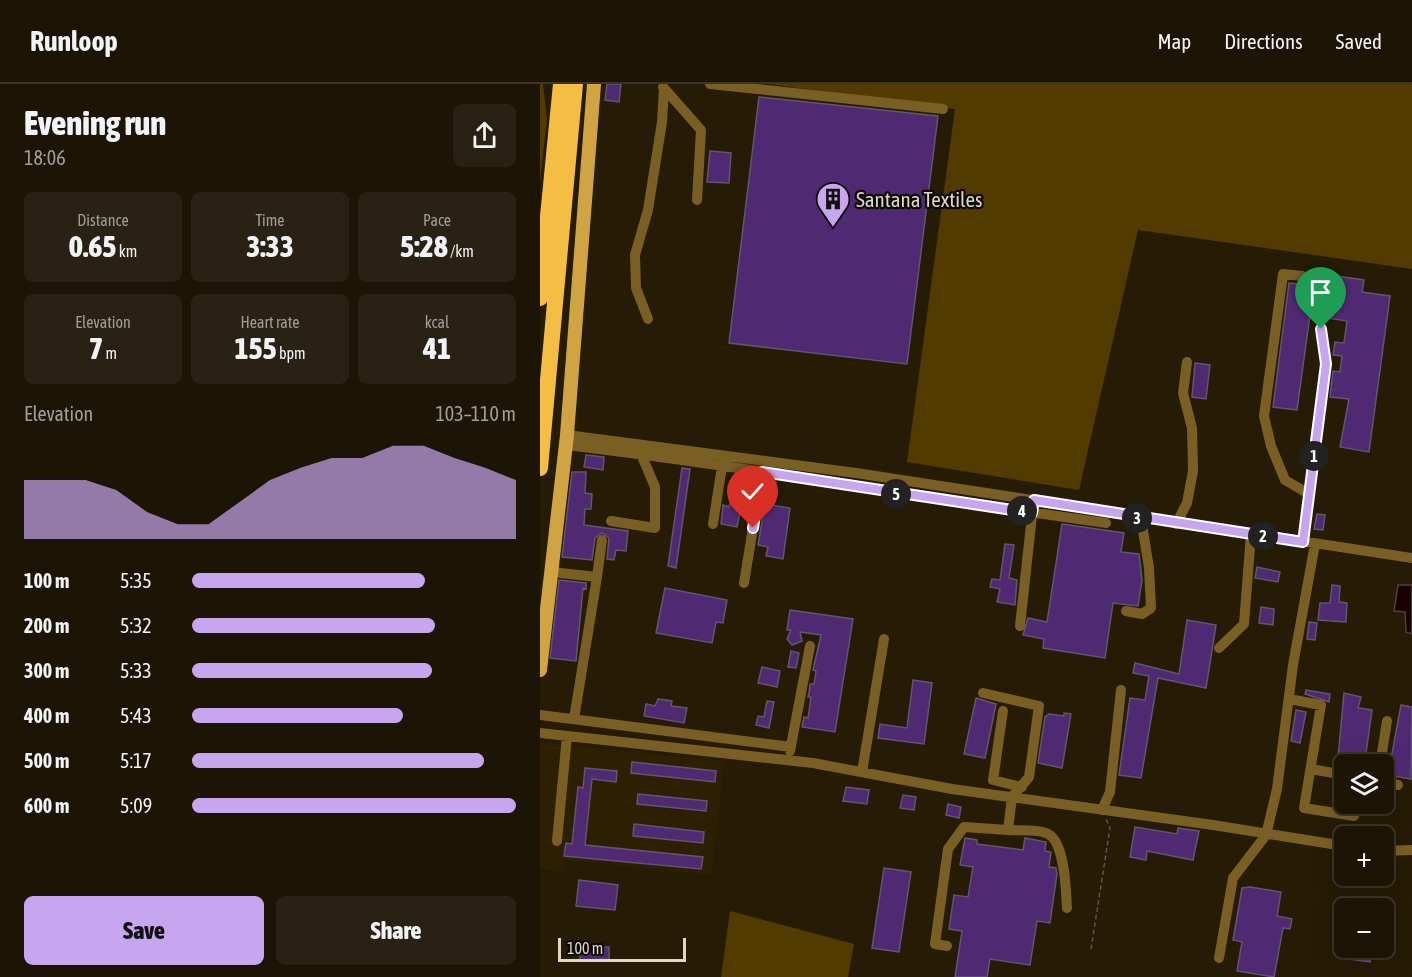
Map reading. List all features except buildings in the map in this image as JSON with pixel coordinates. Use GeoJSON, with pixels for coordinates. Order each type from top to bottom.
{"type":"FeatureCollection","features":[{"type":"Feature","properties":{"kind":"highway"},"geometry":{"type":"LineString","coordinates":[[540,468],[575,84]]}},
{"type":"Feature","properties":{"kind":"highway"},"geometry":{"type":"LineString","coordinates":[[540,298],[559,88]]}},
{"type":"Feature","properties":{"kind":"main road"},"geometry":{"type":"LineString","coordinates":[[540,670],[566,440],[594,84]]}},
{"type":"Feature","properties":{"kind":"street"},"geometry":{"type":"LineString","coordinates":[[710,84],[943,109]]}},
{"type":"Feature","properties":{"kind":"street"},"geometry":{"type":"LineString","coordinates":[[662,86],[701,130],[697,200]]}},
{"type":"Feature","properties":{"kind":"street"},"geometry":{"type":"LineString","coordinates":[[648,319],[636,288],[635,255],[648,210],[662,122],[662,86]]}},
{"type":"Feature","properties":{"kind":"street"},"geometry":{"type":"LineString","coordinates":[[1302,276],[1282,273],[1264,416],[1271,446],[1285,480],[1309,494]]}},
{"type":"Feature","properties":{"kind":"street"},"geometry":{"type":"LineString","coordinates":[[1303,542],[1326,364],[1321,329]]}},
{"type":"Feature","properties":{"kind":"street"},"geometry":{"type":"LineString","coordinates":[[1176,524],[1187,503],[1193,471],[1192,428],[1183,393],[1187,362]]}},
{"type":"Feature","properties":{"kind":"street"},"geometry":{"type":"LineString","coordinates":[[566,440],[641,454],[723,461],[762,472],[1106,523]]}},
{"type":"Feature","properties":{"kind":"street"},"geometry":{"type":"LineString","coordinates":[[566,440],[1034,500],[1176,524],[1412,558]]}},
{"type":"Feature","properties":{"kind":"street"},"geometry":{"type":"LineString","coordinates":[[611,521],[655,528],[655,487],[641,454]]}},
{"type":"Feature","properties":{"kind":"street"},"geometry":{"type":"LineString","coordinates":[[713,524],[723,461]]}},
{"type":"Feature","properties":{"kind":"street"},"geometry":{"type":"LineString","coordinates":[[744,583],[762,472]]}},
{"type":"Feature","properties":{"kind":"street"},"geometry":{"type":"LineString","coordinates":[[1020,626],[1034,500]]}},
{"type":"Feature","properties":{"kind":"street"},"geometry":{"type":"LineString","coordinates":[[1126,611],[1142,614],[1151,608],[1149,568],[1141,518]]}},
{"type":"Feature","properties":{"kind":"street"},"geometry":{"type":"LineString","coordinates":[[1219,648],[1244,624],[1251,534]]}},
{"type":"Feature","properties":{"kind":"street"},"geometry":{"type":"LineString","coordinates":[[574,719],[602,540]]}},
{"type":"Feature","properties":{"kind":"street"},"geometry":{"type":"LineString","coordinates":[[1219,958],[1233,878],[1266,835],[1277,789],[1289,699],[1315,544]]}},
{"type":"Feature","properties":{"kind":"street"},"geometry":{"type":"LineString","coordinates":[[551,572],[597,577]]}},
{"type":"Feature","properties":{"kind":"street"},"geometry":{"type":"LineString","coordinates":[[862,772],[884,639]]}},
{"type":"Feature","properties":{"kind":"street"},"geometry":{"type":"LineString","coordinates":[[789,761],[810,646]]}},
{"type":"Feature","properties":{"kind":"street"},"geometry":{"type":"LineString","coordinates":[[1102,810],[1110,792],[1121,690]]}},
{"type":"Feature","properties":{"kind":"street"},"geometry":{"type":"LineString","coordinates":[[983,693],[1039,706],[1029,777],[1012,797],[1008,830]]}},
{"type":"Feature","properties":{"kind":"street"},"geometry":{"type":"LineString","coordinates":[[1289,699],[1321,705],[1304,808],[1334,813]]}},
{"type":"Feature","properties":{"kind":"street"},"geometry":{"type":"LineString","coordinates":[[1004,711],[993,780],[1022,787]]}},
{"type":"Feature","properties":{"kind":"street"},"geometry":{"type":"LineString","coordinates":[[540,715],[791,747]]}},
{"type":"Feature","properties":{"kind":"street"},"geometry":{"type":"LineString","coordinates":[[1382,754],[1387,721]]}},
{"type":"Feature","properties":{"kind":"street"},"geometry":{"type":"LineString","coordinates":[[540,733],[789,761],[1334,845]]}},
{"type":"Feature","properties":{"kind":"street"},"geometry":{"type":"LineString","coordinates":[[557,841],[567,736]]}},
{"type":"Feature","properties":{"kind":"street"},"geometry":{"type":"LineString","coordinates":[[1311,769],[1334,773]]}},
{"type":"Feature","properties":{"kind":"street"},"geometry":{"type":"LineString","coordinates":[[1394,784],[1398,785]]}},
{"type":"Feature","properties":{"kind":"street"},"geometry":{"type":"LineString","coordinates":[[947,946],[935,944],[948,849],[964,827],[1047,833],[1058,842],[1065,877],[1067,908]]}},
{"type":"Feature","properties":{"kind":"street"},"geometry":{"type":"LineString","coordinates":[[1394,851],[1412,850]]}},
{"type":"Feature","properties":{"kind":"path"},"geometry":{"type":"LineString","coordinates":[[1091,949],[1110,828],[1102,810]]}},
{"type":"Feature","properties":{"kind":"shaded area"},"geometry":{"type":"Polygon","coordinates":[[[540,84],[543,84],[547,119],[540,181],[540,84]]]}},
{"type":"Feature","properties":{"kind":"shaded area"},"geometry":{"type":"Polygon","coordinates":[[[768,84],[1412,84],[1412,269],[1138,230],[1079,490],[907,462],[955,109],[768,84]]]}},
{"type":"Feature","properties":{"kind":"shaded area"},"geometry":{"type":"Polygon","coordinates":[[[1398,585],[1412,585],[1412,634],[1406,632],[1405,612],[1394,611],[1398,585]]]}},
{"type":"Feature","properties":{"kind":"shaded area"},"geometry":{"type":"Polygon","coordinates":[[[540,742],[724,761],[712,875],[565,860],[563,872],[540,869],[540,742]]]}},
{"type":"Feature","properties":{"kind":"shaded area"},"geometry":{"type":"Polygon","coordinates":[[[730,911],[854,944],[848,977],[721,977],[730,911]]]}},
{"type":"Feature","properties":{"kind":"place","name":"Santana Textiles"},"geometry":{"type":"Point","coordinates":[833,228]}},
{"type":"Feature","properties":{"kind":"route"},"geometry":{"type":"LineString","coordinates":[[753,528],[762,472],[888,493],[1032,513],[1034,500],[1303,542],[1326,364],[1321,329]]}}]}
